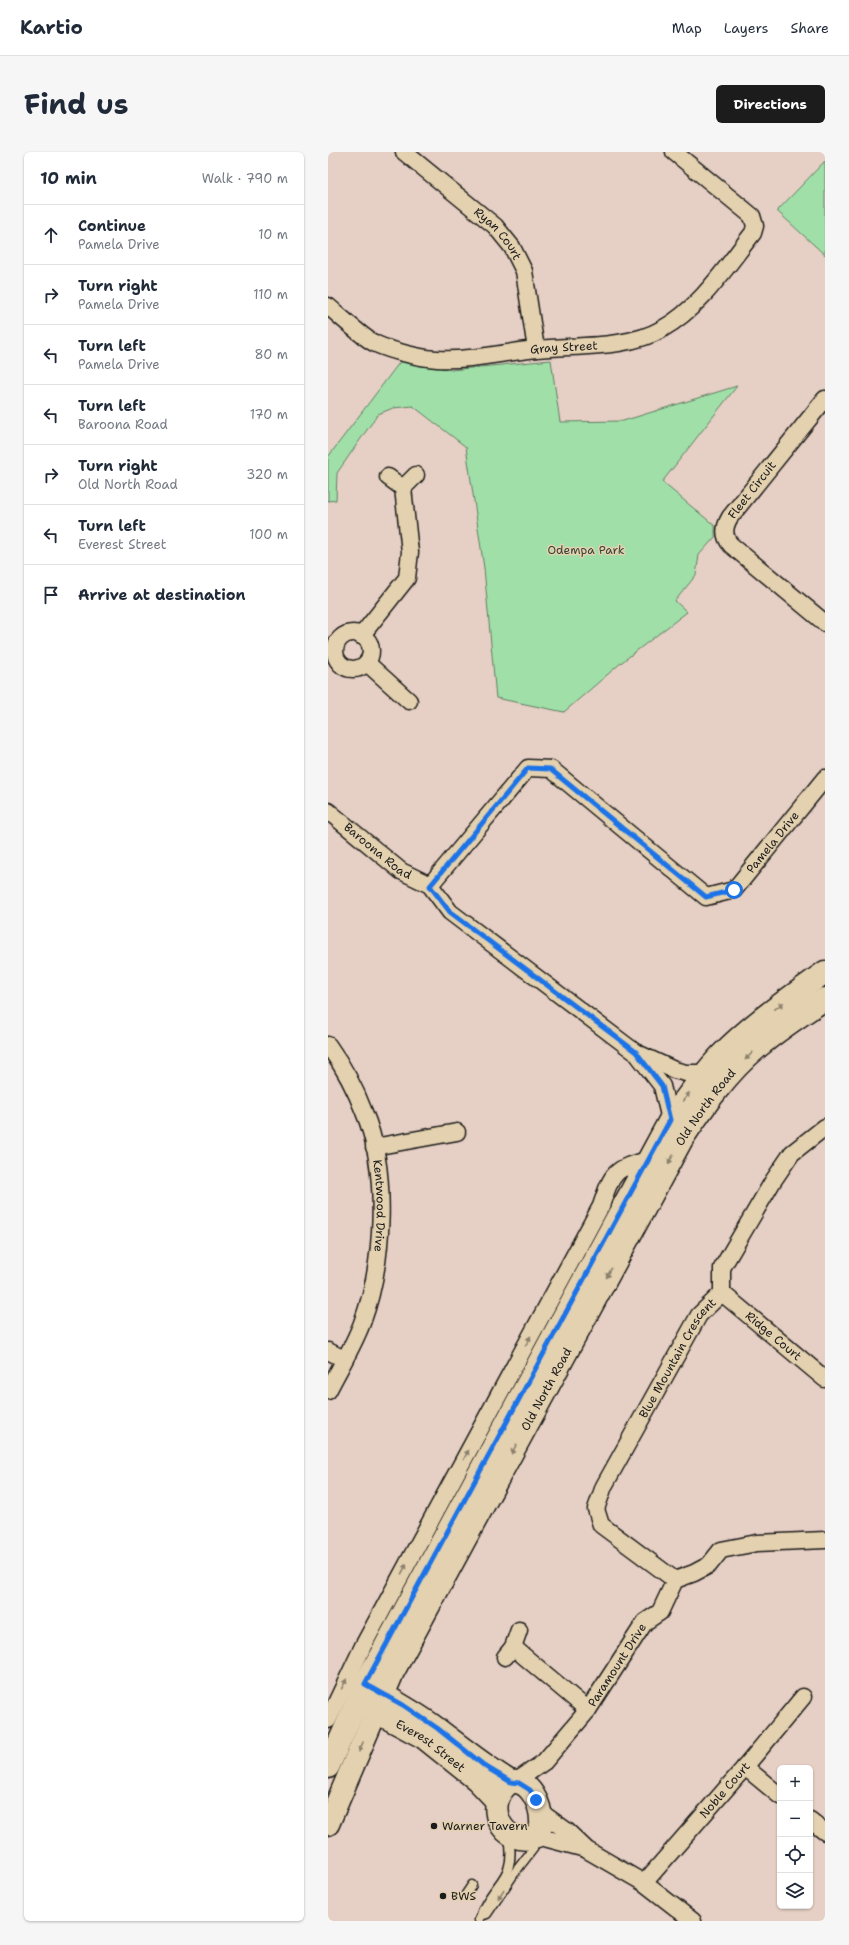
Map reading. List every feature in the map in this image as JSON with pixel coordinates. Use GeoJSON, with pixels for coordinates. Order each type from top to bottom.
{"type":"FeatureCollection","features":[{"type":"Feature","properties":{"kind":"main road","name":"Old North Road"},"geometry":{"type":"LineString","coordinates":[[328,1767],[361,1693],[670,1120],[686,1096],[721,1055],[745,1033],[825,972]]}},
{"type":"Feature","properties":{"kind":"main road","name":"Old North Road"},"geometry":{"type":"LineString","coordinates":[[328,1824],[397,1665],[682,1138],[717,1090],[757,1048],[785,1026],[825,999]]}},
{"type":"Feature","properties":{"kind":"main road","name":"Everest Street"},"geometry":{"type":"LineString","coordinates":[[361,1693],[437,1728],[486,1767],[524,1792]]}},
{"type":"Feature","properties":{"kind":"main road","name":"Everest Street"},"geometry":{"type":"LineString","coordinates":[[380,1703],[477,1780],[496,1800]]}},
{"type":"Feature","properties":{"kind":"main road"},"geometry":{"type":"LineString","coordinates":[[508,1832],[502,1826],[496,1814],[496,1800],[502,1788],[524,1792],[542,1821],[535,1836]]}},
{"type":"Feature","properties":{"kind":"main road","name":"Everest Street"},"geometry":{"type":"LineString","coordinates":[[508,1832],[521,1839],[535,1836]]}},
{"type":"Feature","properties":{"kind":"street","name":"Ryan Court"},"geometry":{"type":"LineString","coordinates":[[404,152],[494,226],[512,247],[524,271],[536,349]]}},
{"type":"Feature","properties":{"kind":"street","name":"Gray Street"},"geometry":{"type":"LineString","coordinates":[[328,306],[375,343],[423,357],[455,360],[536,349],[624,342],[643,338],[661,330],[680,318],[698,301],[753,233],[755,226],[752,216],[674,152]]}},
{"type":"Feature","properties":{"kind":"street","name":"Fleet Circuit"},"geometry":{"type":"LineString","coordinates":[[825,399],[730,517],[724,534],[731,545],[825,623]]}},
{"type":"Feature","properties":{"kind":"street"},"geometry":{"type":"LineString","coordinates":[[403,488],[416,475]]}},
{"type":"Feature","properties":{"kind":"street"},"geometry":{"type":"LineString","coordinates":[[360,636],[407,578],[410,552],[403,488],[388,477]]}},
{"type":"Feature","properties":{"kind":"street"},"geometry":{"type":"LineString","coordinates":[[351,633],[360,636],[365,637],[372,650],[367,663],[355,670],[341,666],[333,666],[334,653],[338,640],[351,633]]}},
{"type":"Feature","properties":{"kind":"street"},"geometry":{"type":"LineString","coordinates":[[367,663],[409,701]]}},
{"type":"Feature","properties":{"kind":"street","name":"Pamela Drive"},"geometry":{"type":"LineString","coordinates":[[430,886],[528,768],[550,769],[706,897],[734,890],[825,778]]}},
{"type":"Feature","properties":{"kind":"street","name":"Baroona Road"},"geometry":{"type":"LineString","coordinates":[[328,811],[401,871],[430,886],[450,912],[636,1052],[674,1070],[686,1073],[706,1073]]}},
{"type":"Feature","properties":{"kind":"street","name":"Kentwood Drive"},"geometry":{"type":"LineString","coordinates":[[328,1046],[342,1066],[365,1113],[374,1147],[380,1190],[381,1237],[374,1281],[362,1324],[328,1391]]}},
{"type":"Feature","properties":{"kind":"street","name":"Baroona Road"},"geometry":{"type":"LineString","coordinates":[[636,1052],[662,1086],[670,1120]]}},
{"type":"Feature","properties":{"kind":"street","name":"Blue Mountain Crescent"},"geometry":{"type":"LineString","coordinates":[[675,1580],[601,1525],[596,1509],[604,1486],[699,1315],[722,1293],[722,1268],[773,1181],[792,1153],[825,1127]]}},
{"type":"Feature","properties":{"kind":"street"},"geometry":{"type":"LineString","coordinates":[[374,1147],[456,1132]]}},
{"type":"Feature","properties":{"kind":"street"},"geometry":{"type":"LineString","coordinates":[[328,1720],[363,1646],[601,1206],[608,1186],[621,1168],[648,1160]]}},
{"type":"Feature","properties":{"kind":"street","name":"Ridge Court"},"geometry":{"type":"LineString","coordinates":[[722,1293],[825,1379]]}},
{"type":"Feature","properties":{"kind":"street"},"geometry":{"type":"LineString","coordinates":[[328,1351],[344,1359]]}},
{"type":"Feature","properties":{"kind":"street"},"geometry":{"type":"LineString","coordinates":[[675,1580],[694,1573],[709,1565],[721,1550],[757,1543],[825,1540]]}},
{"type":"Feature","properties":{"kind":"street","name":"Paramount Drive"},"geometry":{"type":"LineString","coordinates":[[524,1792],[544,1762],[588,1710],[645,1622],[660,1612],[675,1580]]}},
{"type":"Feature","properties":{"kind":"street"},"geometry":{"type":"LineString","coordinates":[[519,1630],[509,1652],[588,1710]]}},
{"type":"Feature","properties":{"kind":"street","name":"Noble Court"},"geometry":{"type":"LineString","coordinates":[[644,1883],[745,1767],[802,1697]]}},
{"type":"Feature","properties":{"kind":"street"},"geometry":{"type":"LineString","coordinates":[[745,1767],[777,1794]]}},
{"type":"Feature","properties":{"kind":"street","name":"Everest Street"},"geometry":{"type":"LineString","coordinates":[[524,1792],[587,1850],[644,1883],[693,1921]]}},
{"type":"Feature","properties":{"kind":"street"},"geometry":{"type":"LineString","coordinates":[[813,1822],[825,1832]]}},
{"type":"Feature","properties":{"kind":"street","name":"Everest Street"},"geometry":{"type":"LineString","coordinates":[[535,1836],[587,1850]]}},
{"type":"Feature","properties":{"kind":"lane"},"geometry":{"type":"LineString","coordinates":[[480,1919],[482,1910],[510,1868],[511,1855],[508,1832]]}},
{"type":"Feature","properties":{"kind":"lane"},"geometry":{"type":"LineString","coordinates":[[480,1919],[487,1914],[533,1849],[535,1836]]}},
{"type":"Feature","properties":{"kind":"lane"},"geometry":{"type":"LineString","coordinates":[[466,1894],[472,1885]]}},
{"type":"Feature","properties":{"kind":"green space"},"geometry":{"type":"Polygon","coordinates":[[[825,161],[825,255],[777,211],[825,161]]]}},
{"type":"Feature","properties":{"kind":"green space","name":"Odempa Park"},"geometry":{"type":"Polygon","coordinates":[[[402,359],[451,370],[551,360],[560,422],[623,421],[737,386],[662,482],[715,526],[715,537],[699,555],[696,575],[675,601],[687,612],[622,662],[564,712],[496,698],[484,568],[466,447],[413,406],[393,408],[378,414],[337,473],[336,500],[328,501],[328,457],[402,359]]]}},
{"type":"Feature","properties":{"kind":"place","name":"Warner Tavern"},"geometry":{"type":"Point","coordinates":[434,1826]}},
{"type":"Feature","properties":{"kind":"place","name":"BWS"},"geometry":{"type":"Point","coordinates":[443,1896]}},
{"type":"Feature","properties":{"kind":"route"},"geometry":{"type":"LineString","coordinates":[[536,1800],[530,1790],[519,1783],[511,1782],[486,1767],[437,1728],[403,1705],[365,1684],[670,1120],[662,1086],[636,1052],[450,912],[430,886],[528,768],[550,769],[706,897],[734,890]]}}]}
